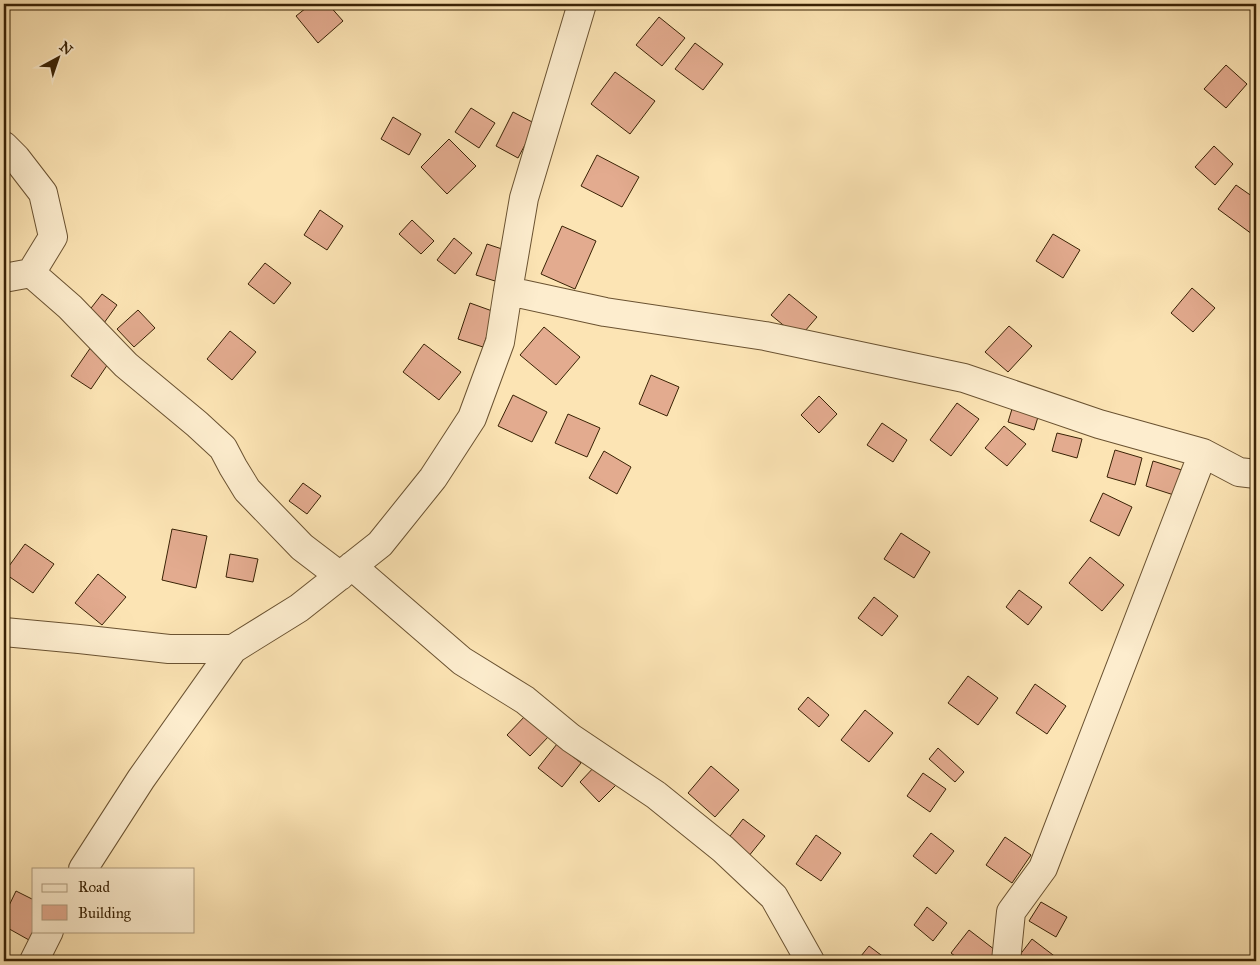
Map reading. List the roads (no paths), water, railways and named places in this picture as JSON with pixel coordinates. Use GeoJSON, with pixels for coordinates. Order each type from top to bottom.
{"type":"FeatureCollection","features":[{"type":"Feature","properties":{"kind":"street"},"geometry":{"type":"LineString","coordinates":[[85,868],[141,779],[233,649],[299,608],[380,544],[433,478],[472,418],[500,342],[524,198],[582,4]]}},
{"type":"Feature","properties":{"kind":"street"},"geometry":{"type":"LineString","coordinates":[[4,146],[16,158],[43,193],[53,237],[30,273],[4,278]]}},
{"type":"Feature","properties":{"kind":"street"},"geometry":{"type":"LineString","coordinates":[[30,273],[70,307],[126,365],[223,448],[247,490],[302,547],[346,571],[403,611],[462,661],[525,700],[571,738],[656,795],[723,850],[774,897],[810,961]]}},
{"type":"Feature","properties":{"kind":"street"},"geometry":{"type":"LineString","coordinates":[[508,291],[605,312],[764,336],[964,378],[1098,424],[1203,453],[1239,472],[1256,474]]}},
{"type":"Feature","properties":{"kind":"street"},"geometry":{"type":"LineString","coordinates":[[1006,961],[1011,912],[1043,868],[1203,453]]}},
{"type":"Feature","properties":{"kind":"street"},"geometry":{"type":"LineString","coordinates":[[4,632],[169,649],[233,649]]}},
{"type":"Feature","properties":{"kind":"street"},"geometry":{"type":"LineString","coordinates":[[34,961],[48,932]]}}]}
